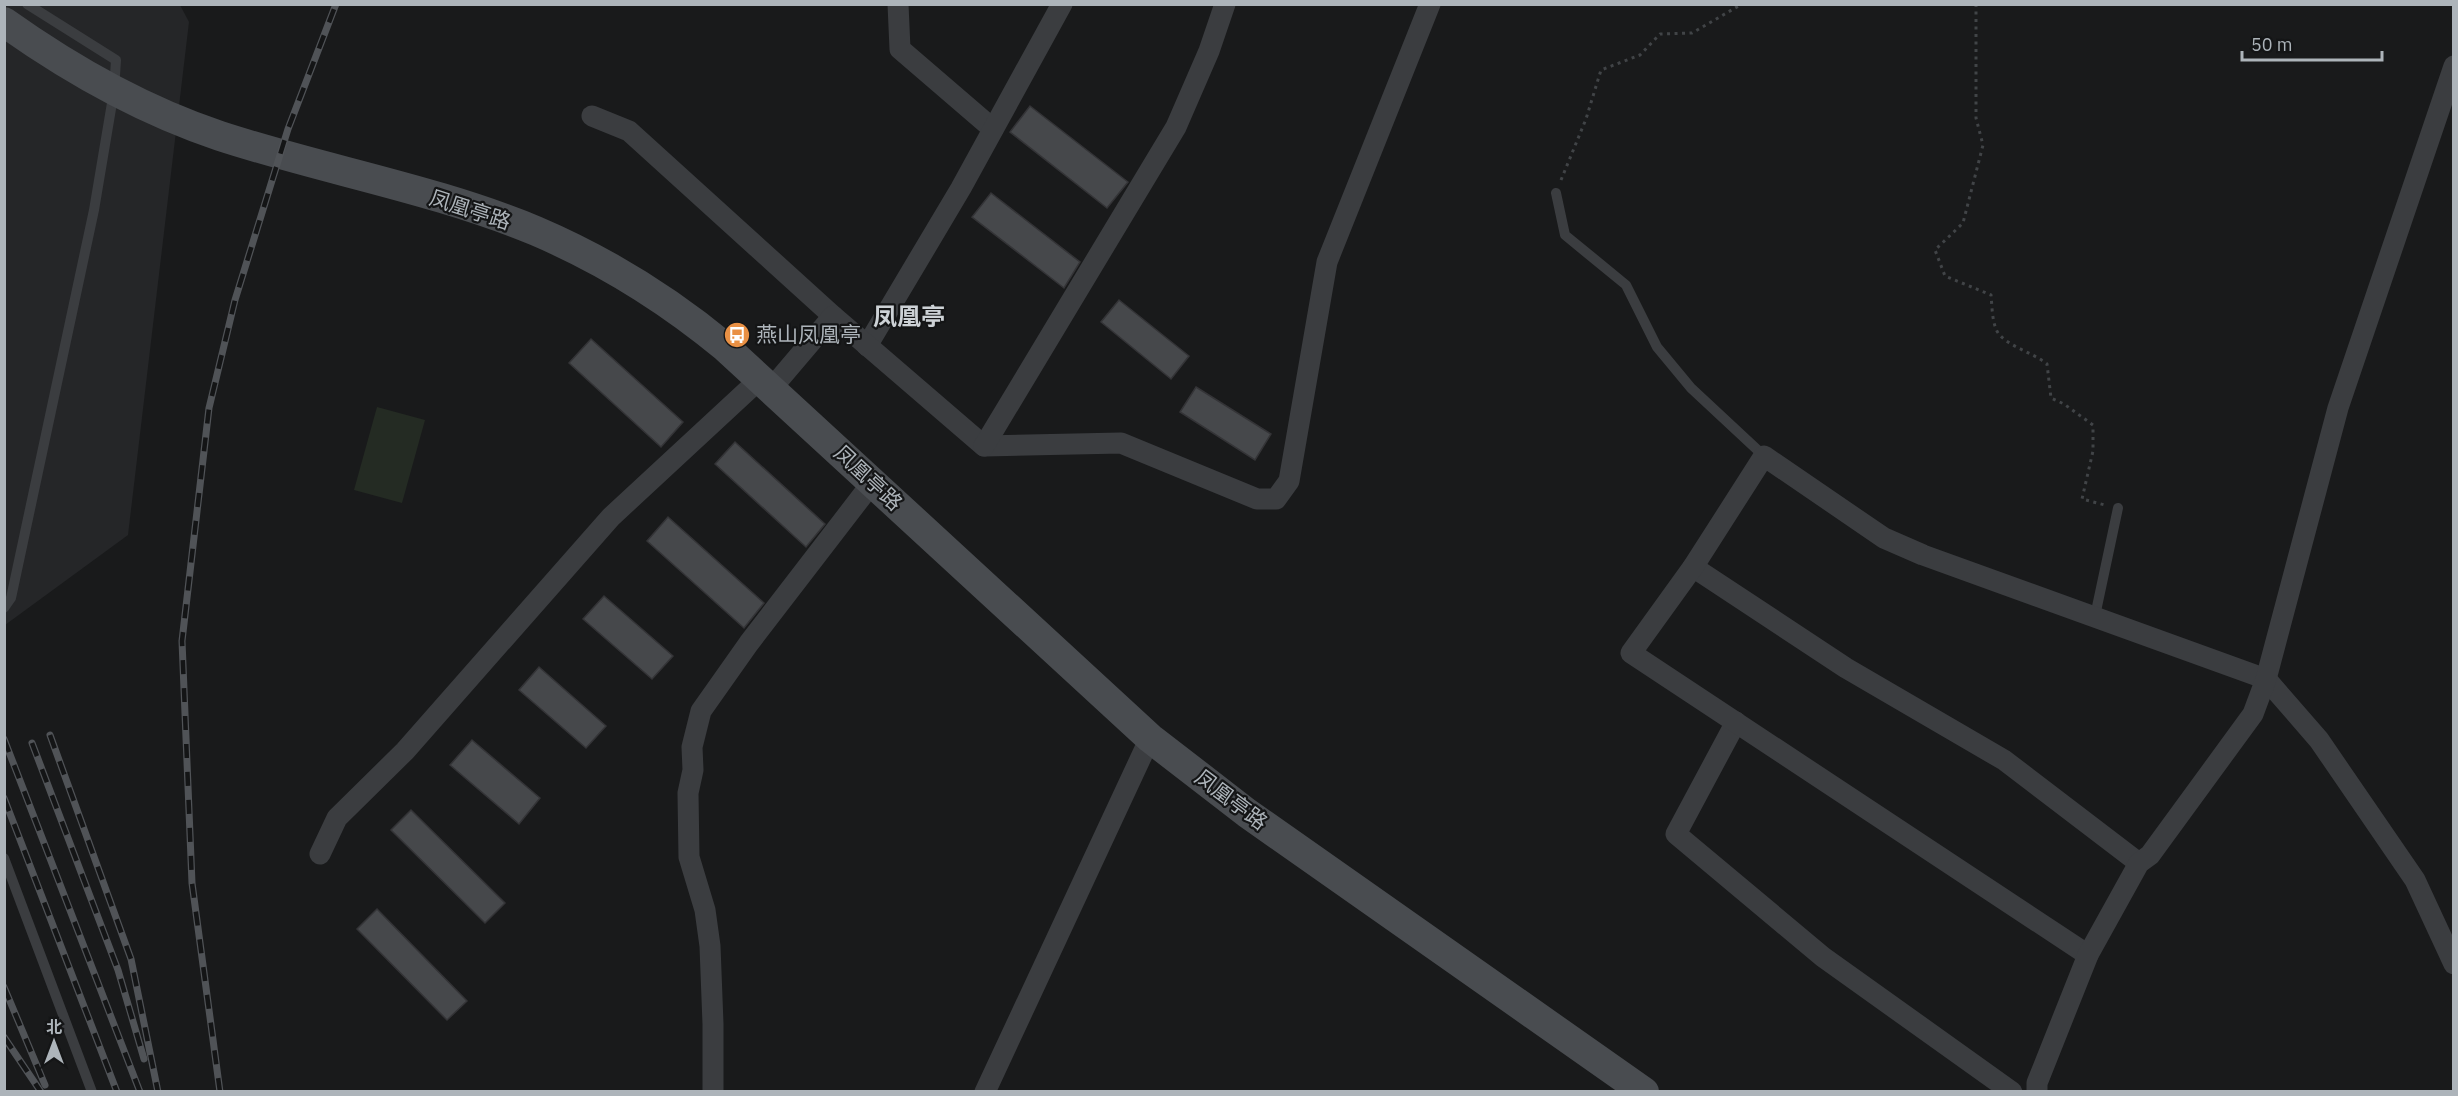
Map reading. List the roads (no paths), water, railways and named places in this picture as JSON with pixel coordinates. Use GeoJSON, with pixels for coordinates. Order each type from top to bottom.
{"type":"FeatureCollection","features":[{"type":"Feature","properties":{"kind":"street"},"geometry":{"type":"LineString","coordinates":[[898,4],[900,49],[993,129]]}},
{"type":"Feature","properties":{"kind":"street"},"geometry":{"type":"LineString","coordinates":[[867,346],[993,129],[1062,4]]}},
{"type":"Feature","properties":{"kind":"street"},"geometry":{"type":"LineString","coordinates":[[984,446],[1176,127],[1209,51],[1225,4]]}},
{"type":"Feature","properties":{"kind":"street"},"geometry":{"type":"LineString","coordinates":[[592,116],[629,131],[833,316],[984,446],[1121,443],[1257,500],[1276,500],[1289,482],[1327,262],[1430,4]]}},
{"type":"Feature","properties":{"kind":"street","name":"凤凰亭路"},"geometry":{"type":"LineString","coordinates":[[4,22],[46,52],[114,91],[218,135],[455,204],[536,231],[614,271],[679,309],[765,384],[1150,738],[1246,813],[1644,1092]]}},
{"type":"Feature","properties":{"kind":"street"},"geometry":{"type":"LineString","coordinates":[[2037,1092],[2037,1083],[2088,954],[2139,863],[2150,855],[2253,714],[2266,679],[2338,408],[2454,66]]}},
{"type":"Feature","properties":{"kind":"street"},"geometry":{"type":"LineString","coordinates":[[320,854],[337,818],[405,751],[611,517],[765,384],[833,316]]}},
{"type":"Feature","properties":{"kind":"street"},"geometry":{"type":"LineString","coordinates":[[2088,954],[1630,654],[1693,567],[1764,456],[1884,538],[1923,555],[2266,679],[2319,740],[2415,880],[2454,963]]}},
{"type":"Feature","properties":{"kind":"street"},"geometry":{"type":"LineString","coordinates":[[712,1092],[713,1024],[710,946],[705,910],[689,857],[688,793],[693,770],[692,747],[701,711],[872,483]]}},
{"type":"Feature","properties":{"kind":"street"},"geometry":{"type":"LineString","coordinates":[[1693,567],[1846,668],[2004,760],[2139,863]]}},
{"type":"Feature","properties":{"kind":"street"},"geometry":{"type":"LineString","coordinates":[[1736,723],[1676,834],[1823,957],[2012,1092]]}},
{"type":"Feature","properties":{"kind":"street"},"geometry":{"type":"LineString","coordinates":[[985,1092],[1150,738]]}},
{"type":"Feature","properties":{"kind":"lane"},"geometry":{"type":"LineString","coordinates":[[4,608],[11,597],[92,221],[114,91],[116,60],[27,4]]}},
{"type":"Feature","properties":{"kind":"lane"},"geometry":{"type":"LineString","coordinates":[[1556,193],[1565,235],[1626,285],[1657,347],[1691,388],[1764,456]]}},
{"type":"Feature","properties":{"kind":"lane"},"geometry":{"type":"LineString","coordinates":[[2095,616],[2118,508]]}},
{"type":"Feature","properties":{"kind":"lane"},"geometry":{"type":"LineString","coordinates":[[4,858],[92,1092]]}},
{"type":"Feature","properties":{"kind":"railway"},"geometry":{"type":"LineString","coordinates":[[220,1092],[192,883],[182,641],[209,408],[235,300],[288,129],[336,4]]}},
{"type":"Feature","properties":{"kind":"railway"},"geometry":{"type":"LineString","coordinates":[[50,735],[131,959],[158,1092]]}},
{"type":"Feature","properties":{"kind":"railway"},"geometry":{"type":"LineString","coordinates":[[4,739],[140,1092]]}},
{"type":"Feature","properties":{"kind":"railway"},"geometry":{"type":"LineString","coordinates":[[32,743],[118,970],[144,1059]]}},
{"type":"Feature","properties":{"kind":"railway"},"geometry":{"type":"LineString","coordinates":[[4,798],[117,1092]]}},
{"type":"Feature","properties":{"kind":"railway"},"geometry":{"type":"LineString","coordinates":[[4,987],[45,1085]]}},
{"type":"Feature","properties":{"kind":"railway"},"geometry":{"type":"LineString","coordinates":[[4,1037],[41,1092]]}},
{"type":"Feature","properties":{"kind":"place","name":"燕山凤凰亭"},"geometry":{"type":"Point","coordinates":[737,335]}},
{"type":"Feature","properties":{"kind":"district","name":"凤凰亭"},"geometry":{"type":"Point","coordinates":[909,317]}}]}
